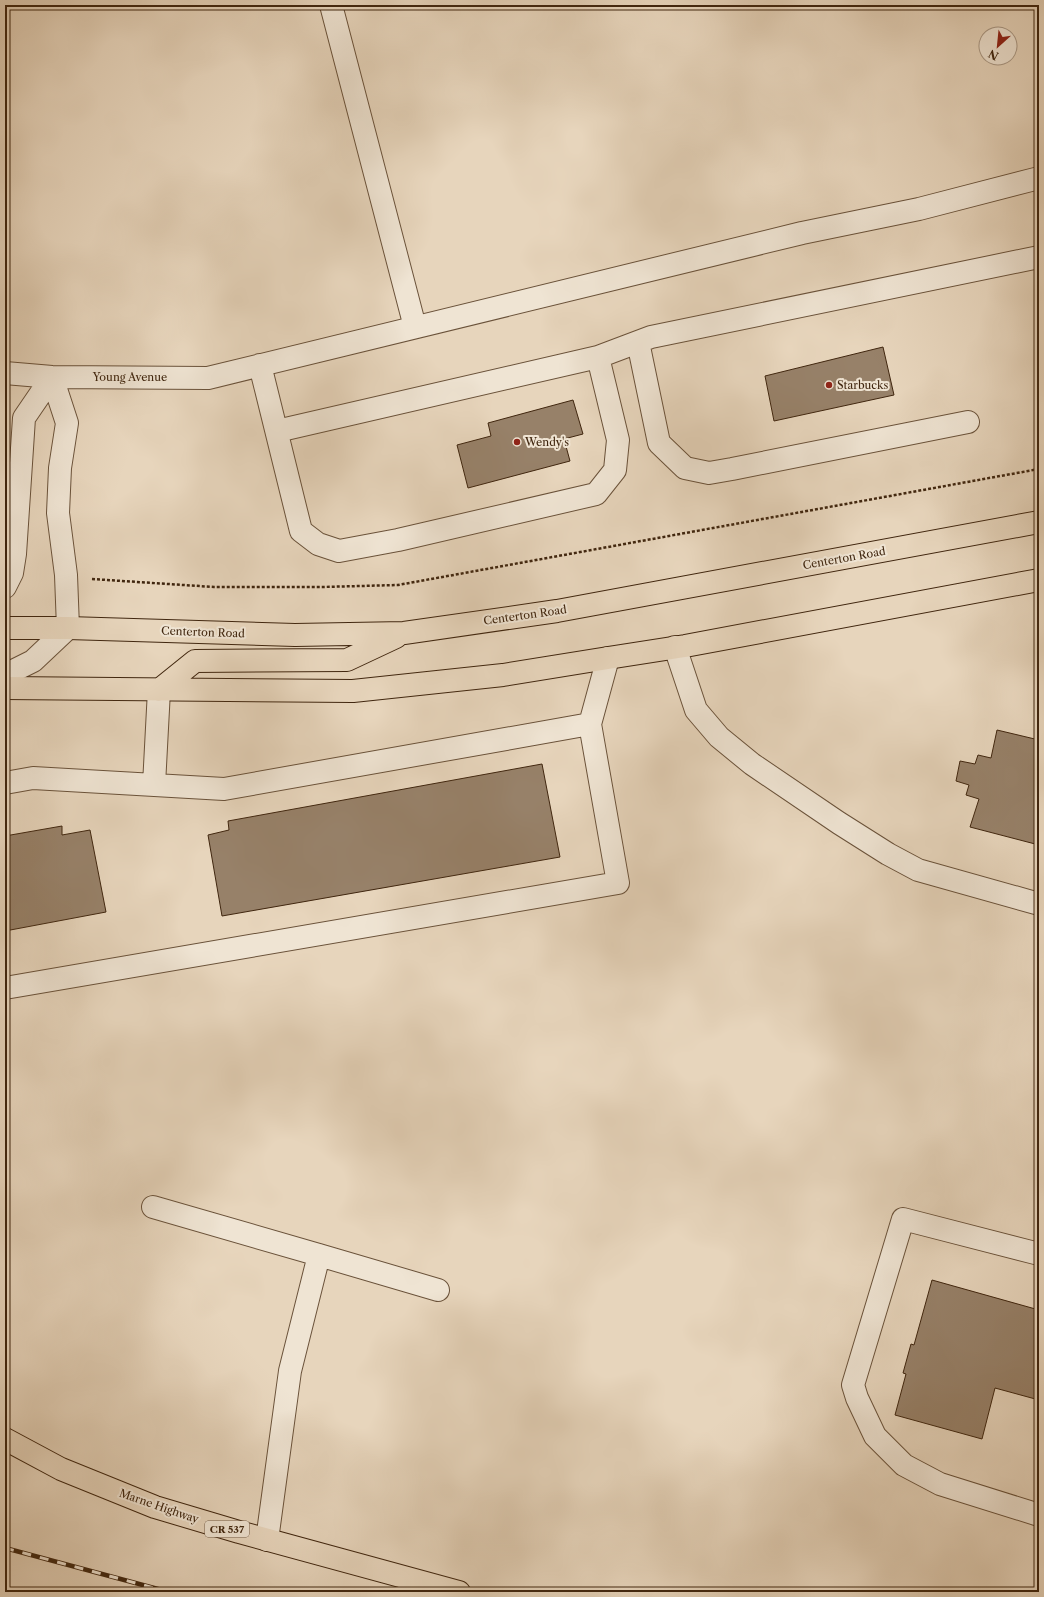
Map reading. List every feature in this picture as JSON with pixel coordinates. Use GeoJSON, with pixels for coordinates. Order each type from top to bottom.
{"type":"FeatureCollection","features":[{"type":"Feature","properties":{"kind":"main road","name":"Centerton Road"},"geometry":{"type":"LineString","coordinates":[[5,628],[68,628],[295,635],[404,633],[557,611],[1039,522]]}},
{"type":"Feature","properties":{"kind":"main road"},"geometry":{"type":"LineString","coordinates":[[5,688],[353,691],[503,675],[675,647],[1039,580]]}},
{"type":"Feature","properties":{"kind":"main road"},"geometry":{"type":"LineString","coordinates":[[160,690],[195,660],[346,660],[404,633]]}},
{"type":"Feature","properties":{"kind":"main road","name":"Marne Highway"},"geometry":{"type":"LineString","coordinates":[[5,1439],[61,1469],[155,1507],[267,1540],[459,1592]]}},
{"type":"Feature","properties":{"kind":"lane"},"geometry":{"type":"LineString","coordinates":[[331,5],[415,327]]}},
{"type":"Feature","properties":{"kind":"lane","name":"Young Avenue"},"geometry":{"type":"LineString","coordinates":[[5,373],[52,377],[208,378],[802,233],[919,209],[1039,178]]}},
{"type":"Feature","properties":{"kind":"lane"},"geometry":{"type":"LineString","coordinates":[[276,430],[598,357],[651,337],[1039,257]]}},
{"type":"Feature","properties":{"kind":"lane"},"geometry":{"type":"LineString","coordinates":[[638,342],[659,443],[685,468],[709,473],[968,422]]}},
{"type":"Feature","properties":{"kind":"lane"},"geometry":{"type":"LineString","coordinates":[[260,365],[301,531],[318,544],[339,551],[374,545],[510,515],[596,494],[615,470],[618,440],[598,357]]}},
{"type":"Feature","properties":{"kind":"lane"},"geometry":{"type":"LineString","coordinates":[[5,587],[12,573],[15,554],[24,418],[52,377]]}},
{"type":"Feature","properties":{"kind":"lane"},"geometry":{"type":"LineString","coordinates":[[5,675],[33,661],[68,628],[66,575],[58,513],[60,468],[67,423],[52,377]]}},
{"type":"Feature","properties":{"kind":"lane"},"geometry":{"type":"LineString","coordinates":[[675,647],[696,710],[719,738],[752,764],[839,823],[888,854],[918,870],[1039,904]]}},
{"type":"Feature","properties":{"kind":"lane"},"geometry":{"type":"LineString","coordinates":[[5,988],[618,883],[590,724],[608,658]]}},
{"type":"Feature","properties":{"kind":"lane"},"geometry":{"type":"LineString","coordinates":[[154,785],[160,690]]}},
{"type":"Feature","properties":{"kind":"lane"},"geometry":{"type":"LineString","coordinates":[[5,784],[33,778],[224,789],[590,724]]}},
{"type":"Feature","properties":{"kind":"lane"},"geometry":{"type":"LineString","coordinates":[[153,1207],[438,1290]]}},
{"type":"Feature","properties":{"kind":"lane"},"geometry":{"type":"LineString","coordinates":[[1039,1254],[903,1219],[853,1385],[857,1398],[875,1436],[904,1466],[940,1484],[1039,1515]]}},
{"type":"Feature","properties":{"kind":"lane"},"geometry":{"type":"LineString","coordinates":[[267,1540],[290,1371],[319,1255]]}},
{"type":"Feature","properties":{"kind":"path"},"geometry":{"type":"LineString","coordinates":[[90,579],[214,587],[322,588],[398,585],[1039,469]]}},
{"type":"Feature","properties":{"kind":"building","name":"Starbucks"},"geometry":{"type":"Polygon","coordinates":[[[883,347],[894,395],[774,421],[765,376],[883,347]]]}},
{"type":"Feature","properties":{"kind":"building","name":"Wendy's"},"geometry":{"type":"Polygon","coordinates":[[[573,400],[583,434],[564,439],[570,461],[468,488],[457,445],[491,436],[488,423],[573,400]]]}},
{"type":"Feature","properties":{"kind":"building"},"geometry":{"type":"Polygon","coordinates":[[[997,730],[1039,740],[1039,845],[970,827],[979,799],[966,795],[969,785],[956,781],[960,761],[975,764],[978,755],[991,758],[997,730]]]}},
{"type":"Feature","properties":{"kind":"building"},"geometry":{"type":"Polygon","coordinates":[[[542,764],[560,857],[222,916],[208,835],[229,830],[228,821],[542,764]]]}},
{"type":"Feature","properties":{"kind":"building"},"geometry":{"type":"Polygon","coordinates":[[[62,826],[62,835],[90,830],[106,912],[5,931],[5,836],[62,826]]]}},
{"type":"Feature","properties":{"kind":"building"},"geometry":{"type":"Polygon","coordinates":[[[932,1280],[1039,1310],[1039,1400],[995,1388],[982,1439],[895,1415],[906,1374],[903,1373],[911,1344],[914,1345],[932,1280]]]}},
{"type":"Feature","properties":{"kind":"railway"},"geometry":{"type":"LineString","coordinates":[[5,1548],[169,1592]]}},
{"type":"Feature","properties":{"kind":"place","name":"Starbucks"},"geometry":{"type":"Point","coordinates":[829,385]}},
{"type":"Feature","properties":{"kind":"place","name":"Wendy's"},"geometry":{"type":"Point","coordinates":[517,442]}}]}
